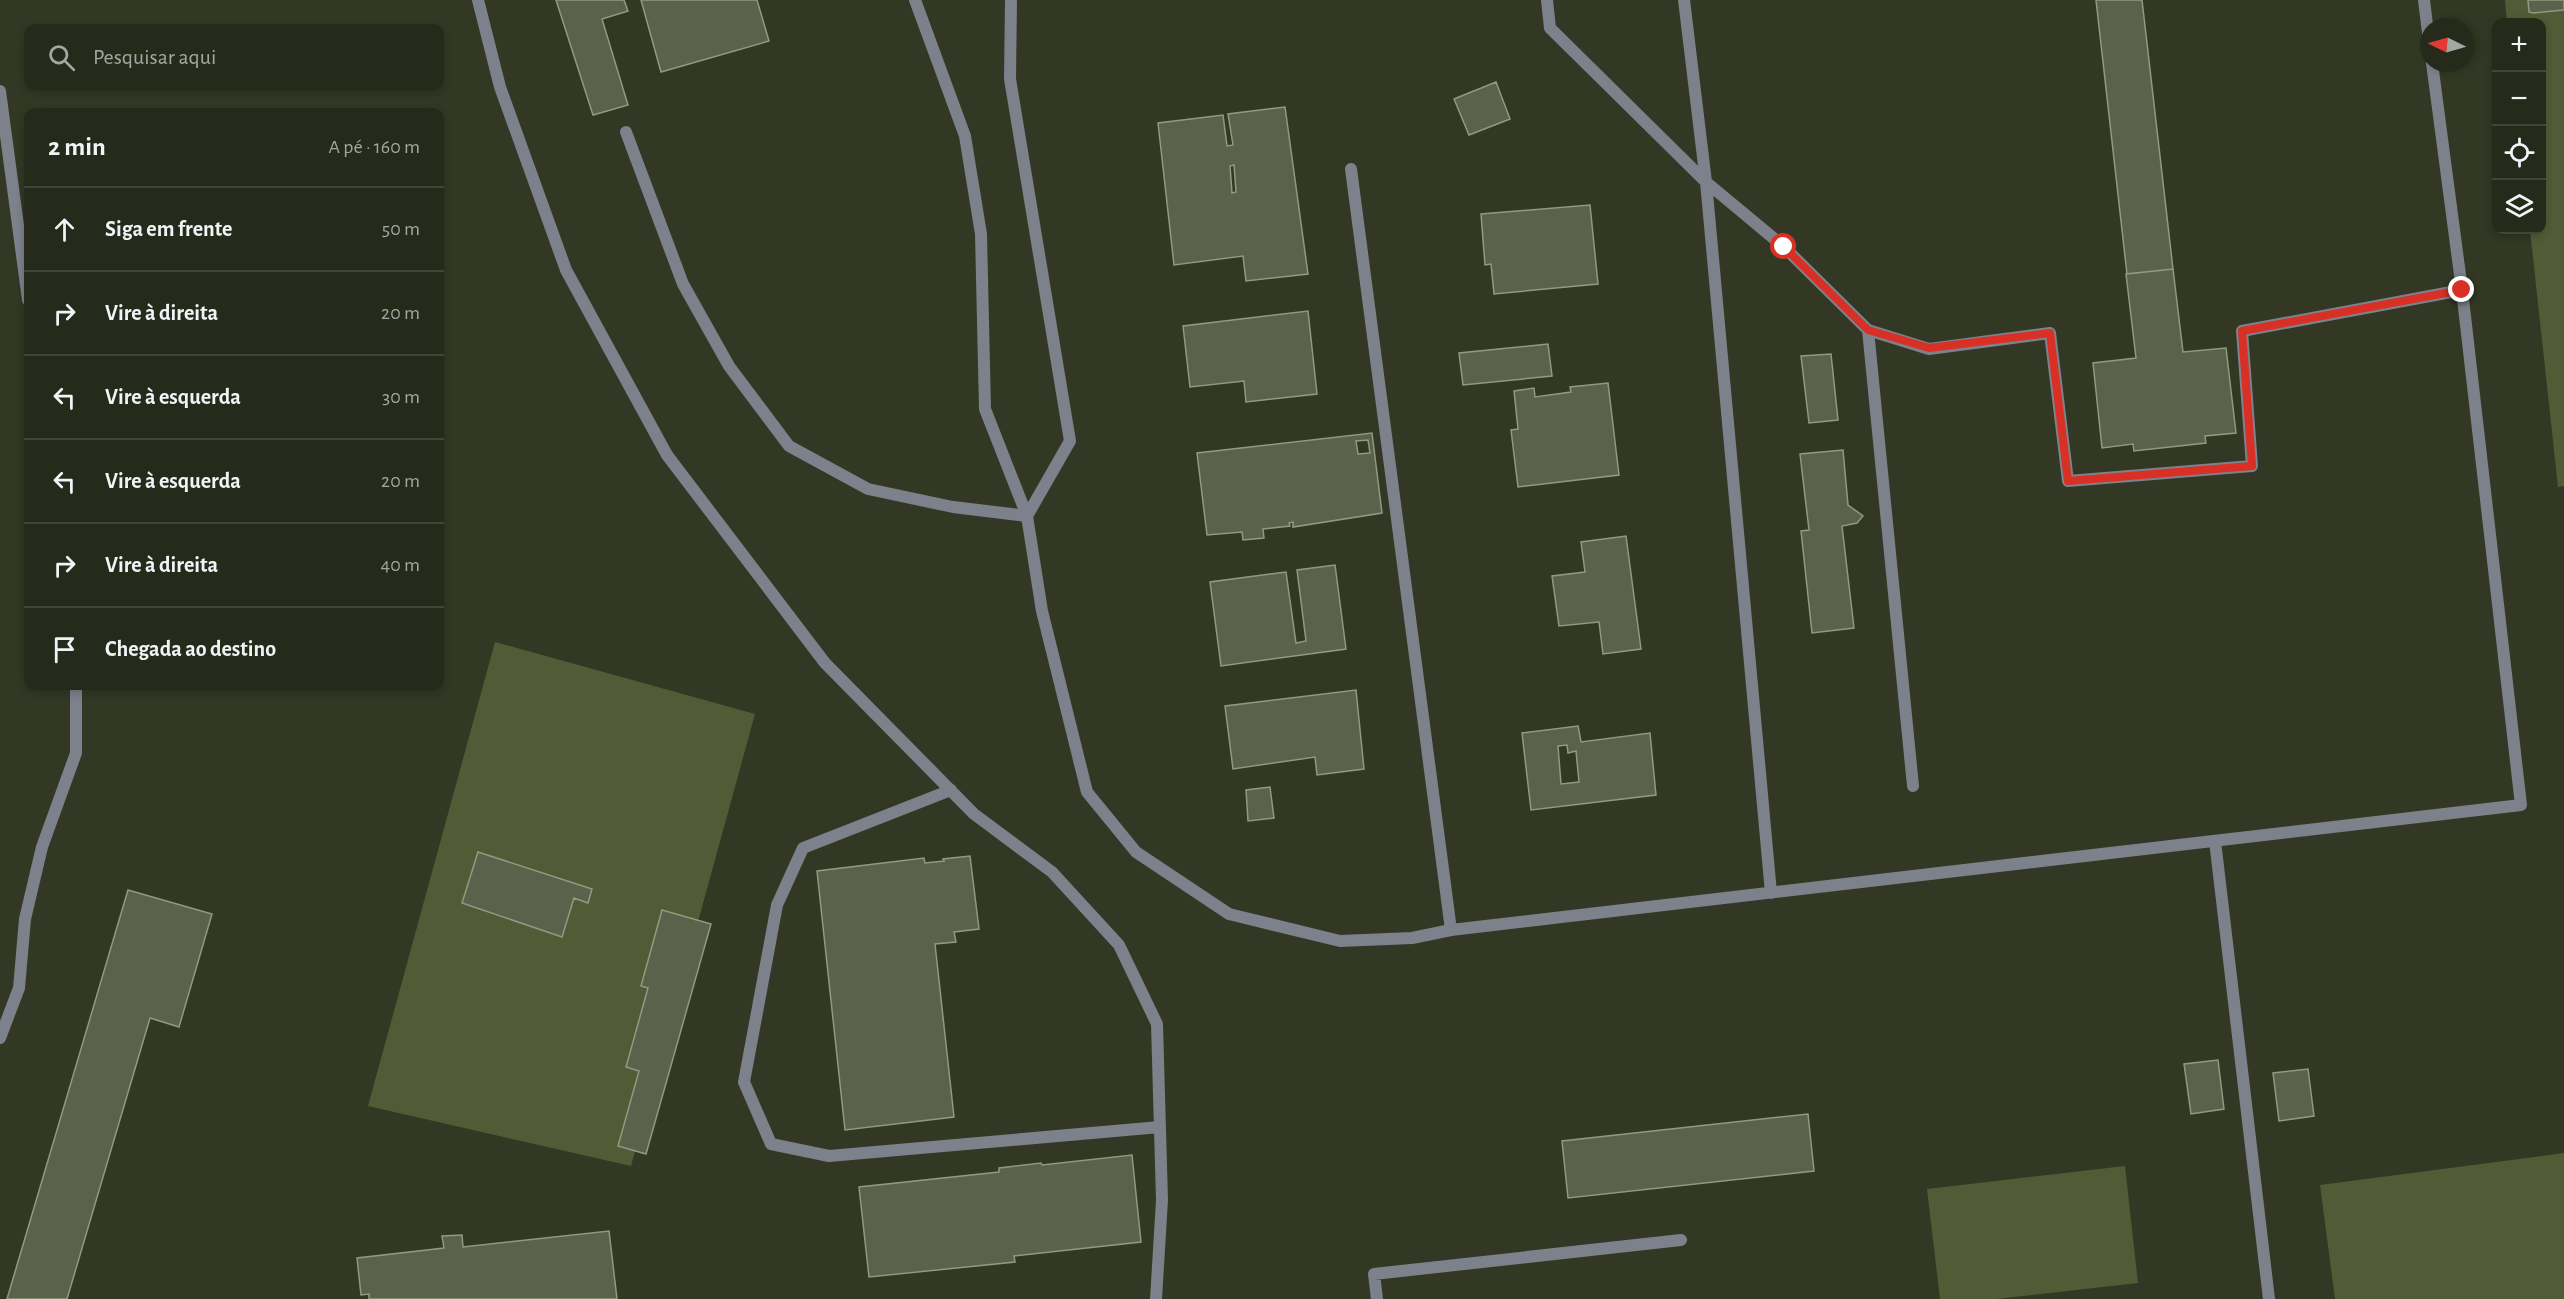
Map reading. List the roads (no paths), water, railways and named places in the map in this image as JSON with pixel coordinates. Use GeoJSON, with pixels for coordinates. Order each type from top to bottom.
{"type":"FeatureCollection","features":[{"type":"Feature","properties":{"kind":"lane"},"geometry":{"type":"LineString","coordinates":[[478,0],[500,87],[566,270],[667,455],[825,663],[974,814],[1052,872],[1119,945],[1157,1024],[1162,1200],[1156,1299]]}},
{"type":"Feature","properties":{"kind":"lane"},"geometry":{"type":"LineString","coordinates":[[915,0],[965,136],[981,234],[985,409],[1027,516],[1042,610],[1087,792],[1136,852],[1229,914],[1340,940],[1412,938],[1451,930],[2521,806],[2462,290],[2433,72]]}},
{"type":"Feature","properties":{"kind":"lane"},"geometry":{"type":"LineString","coordinates":[[1011,0],[1010,79],[1070,441],[1027,516]]}},
{"type":"Feature","properties":{"kind":"lane"},"geometry":{"type":"LineString","coordinates":[[1547,0],[1550,28],[1706,182],[1784,247],[1868,330],[1929,348],[2050,333],[2068,481],[2252,466],[2242,331],[2462,290]]}},
{"type":"Feature","properties":{"kind":"lane"},"geometry":{"type":"LineString","coordinates":[[1684,0],[1706,182],[1771,893]]}},
{"type":"Feature","properties":{"kind":"lane"},"geometry":{"type":"LineString","coordinates":[[2424,0],[2426,18]]}},
{"type":"Feature","properties":{"kind":"lane"},"geometry":{"type":"LineString","coordinates":[[0,91],[24,270]]}},
{"type":"Feature","properties":{"kind":"lane"},"geometry":{"type":"LineString","coordinates":[[626,132],[683,284],[729,366],[789,446],[868,489],[953,507],[1027,516]]}},
{"type":"Feature","properties":{"kind":"lane"},"geometry":{"type":"LineString","coordinates":[[1351,170],[1451,930]]}},
{"type":"Feature","properties":{"kind":"lane"},"geometry":{"type":"LineString","coordinates":[[1868,330],[1913,786]]}},
{"type":"Feature","properties":{"kind":"lane"},"geometry":{"type":"LineString","coordinates":[[0,1038],[19,988],[25,919],[42,848],[76,753],[76,690]]}},
{"type":"Feature","properties":{"kind":"lane"},"geometry":{"type":"LineString","coordinates":[[951,790],[803,848],[777,905],[744,1083],[771,1144],[829,1156],[1160,1127]]}},
{"type":"Feature","properties":{"kind":"lane"},"geometry":{"type":"LineString","coordinates":[[2215,841],[2269,1299]]}},
{"type":"Feature","properties":{"kind":"lane"},"geometry":{"type":"LineString","coordinates":[[1377,1299],[1374,1274],[1681,1240]]}}]}
